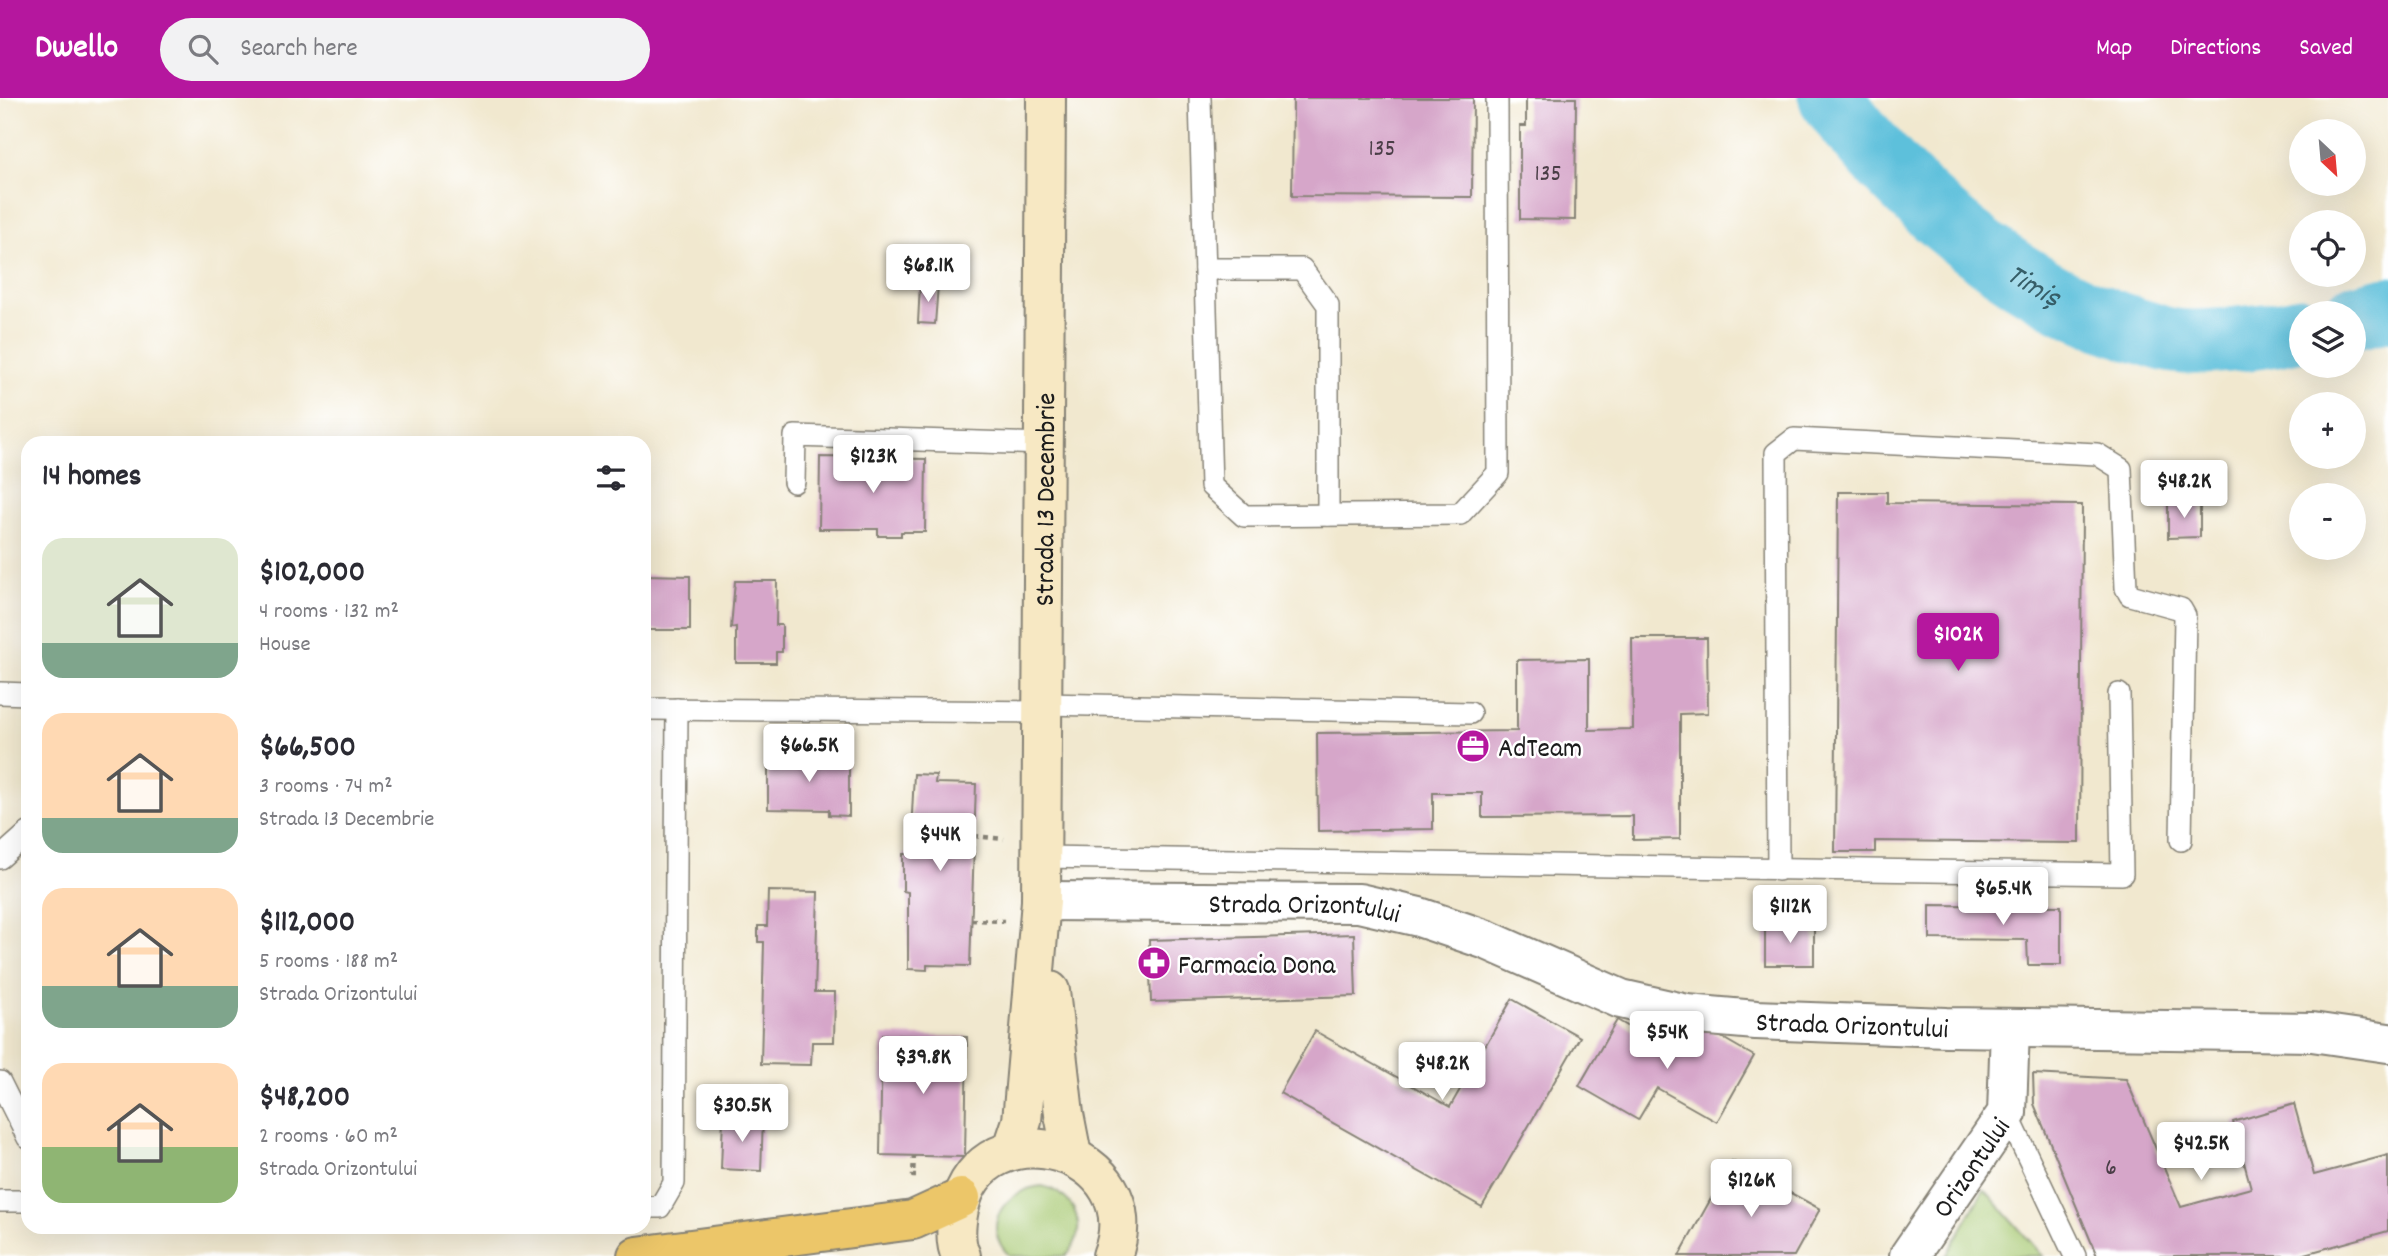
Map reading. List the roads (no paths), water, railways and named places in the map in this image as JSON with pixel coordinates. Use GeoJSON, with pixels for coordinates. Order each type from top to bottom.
{"type":"FeatureCollection","features":[{"type":"Feature","properties":{"kind":"highway"},"geometry":{"type":"LineString","coordinates":[[637,1256],[913,1220],[961,1198]]}},
{"type":"Feature","properties":{"kind":"main road","name":"Strada 13 Decembrie"},"geometry":{"type":"LineString","coordinates":[[1012,1151],[1022,1121],[1028,911],[1042,857],[1046,98]]}},
{"type":"Feature","properties":{"kind":"main road","name":"Strada 13 Decembrie"},"geometry":{"type":"LineString","coordinates":[[1028,911],[1072,1155]]}},
{"type":"Feature","properties":{"kind":"main road"},"geometry":{"type":"LineString","coordinates":[[961,1256],[956,1224],[961,1198],[973,1178],[991,1162],[1012,1151],[1032,1147],[1053,1149],[1072,1155],[1091,1168],[1106,1186],[1115,1207],[1118,1230],[1112,1256]]}},
{"type":"Feature","properties":{"kind":"street","name":"Strada Orizontului"},"geometry":{"type":"LineString","coordinates":[[1028,911],[1359,903],[1419,917],[1487,940],[1621,999],[1687,1014],[1756,1020],[2010,1028],[2312,1032],[2388,1043]]}},
{"type":"Feature","properties":{"kind":"street","name":"Orizontului"},"geometry":{"type":"LineString","coordinates":[[1909,1256],[2007,1113],[2010,1028]]}},
{"type":"Feature","properties":{"kind":"lane"},"geometry":{"type":"LineString","coordinates":[[1200,98],[1211,486],[1244,516],[1460,514],[1499,473],[1497,98]]}},
{"type":"Feature","properties":{"kind":"lane"},"geometry":{"type":"LineString","coordinates":[[1205,269],[1302,270],[1328,305],[1328,515]]}},
{"type":"Feature","properties":{"kind":"lane"},"geometry":{"type":"LineString","coordinates":[[794,482],[795,436],[1044,444]]}},
{"type":"Feature","properties":{"kind":"lane"},"geometry":{"type":"LineString","coordinates":[[1777,870],[1776,453],[1794,439],[2097,454],[2120,468],[2126,588],[2130,595],[2181,609],[2185,616],[2181,840]]}},
{"type":"Feature","properties":{"kind":"lane"},"geometry":{"type":"LineString","coordinates":[[0,693],[21,694]]}},
{"type":"Feature","properties":{"kind":"lane"},"geometry":{"type":"LineString","coordinates":[[1042,857],[2122,874],[2119,694]]}},
{"type":"Feature","properties":{"kind":"lane"},"geometry":{"type":"LineString","coordinates":[[651,709],[1044,708],[1471,713]]}},
{"type":"Feature","properties":{"kind":"lane"},"geometry":{"type":"LineString","coordinates":[[651,1207],[660,1208],[674,1183],[677,709]]}},
{"type":"Feature","properties":{"kind":"lane"},"geometry":{"type":"LineString","coordinates":[[0,858],[21,839]]}},
{"type":"Feature","properties":{"kind":"lane"},"geometry":{"type":"LineString","coordinates":[[0,1082],[21,1124]]}},
{"type":"Feature","properties":{"kind":"lane"},"geometry":{"type":"LineString","coordinates":[[2007,1113],[2075,1256]]}},
{"type":"Feature","properties":{"kind":"lane"},"geometry":{"type":"LineString","coordinates":[[0,1201],[21,1201]]}},
{"type":"Feature","properties":{"kind":"waterway","name":"Timiș"},"geometry":{"type":"LineString","coordinates":[[1831,98],[1860,136],[1929,207],[2007,268],[2050,293],[2094,315],[2170,340],[2220,341],[2289,331]]}},
{"type":"Feature","properties":{"kind":"waterway","name":"Timiș"},"geometry":{"type":"LineString","coordinates":[[2366,314],[2388,309]]}},
{"type":"Feature","properties":{"kind":"place","name":"AdTeam"},"geometry":{"type":"Point","coordinates":[1473,746]}},
{"type":"Feature","properties":{"kind":"place","name":"Farmacia Dona"},"geometry":{"type":"Point","coordinates":[1154,963]}}]}
